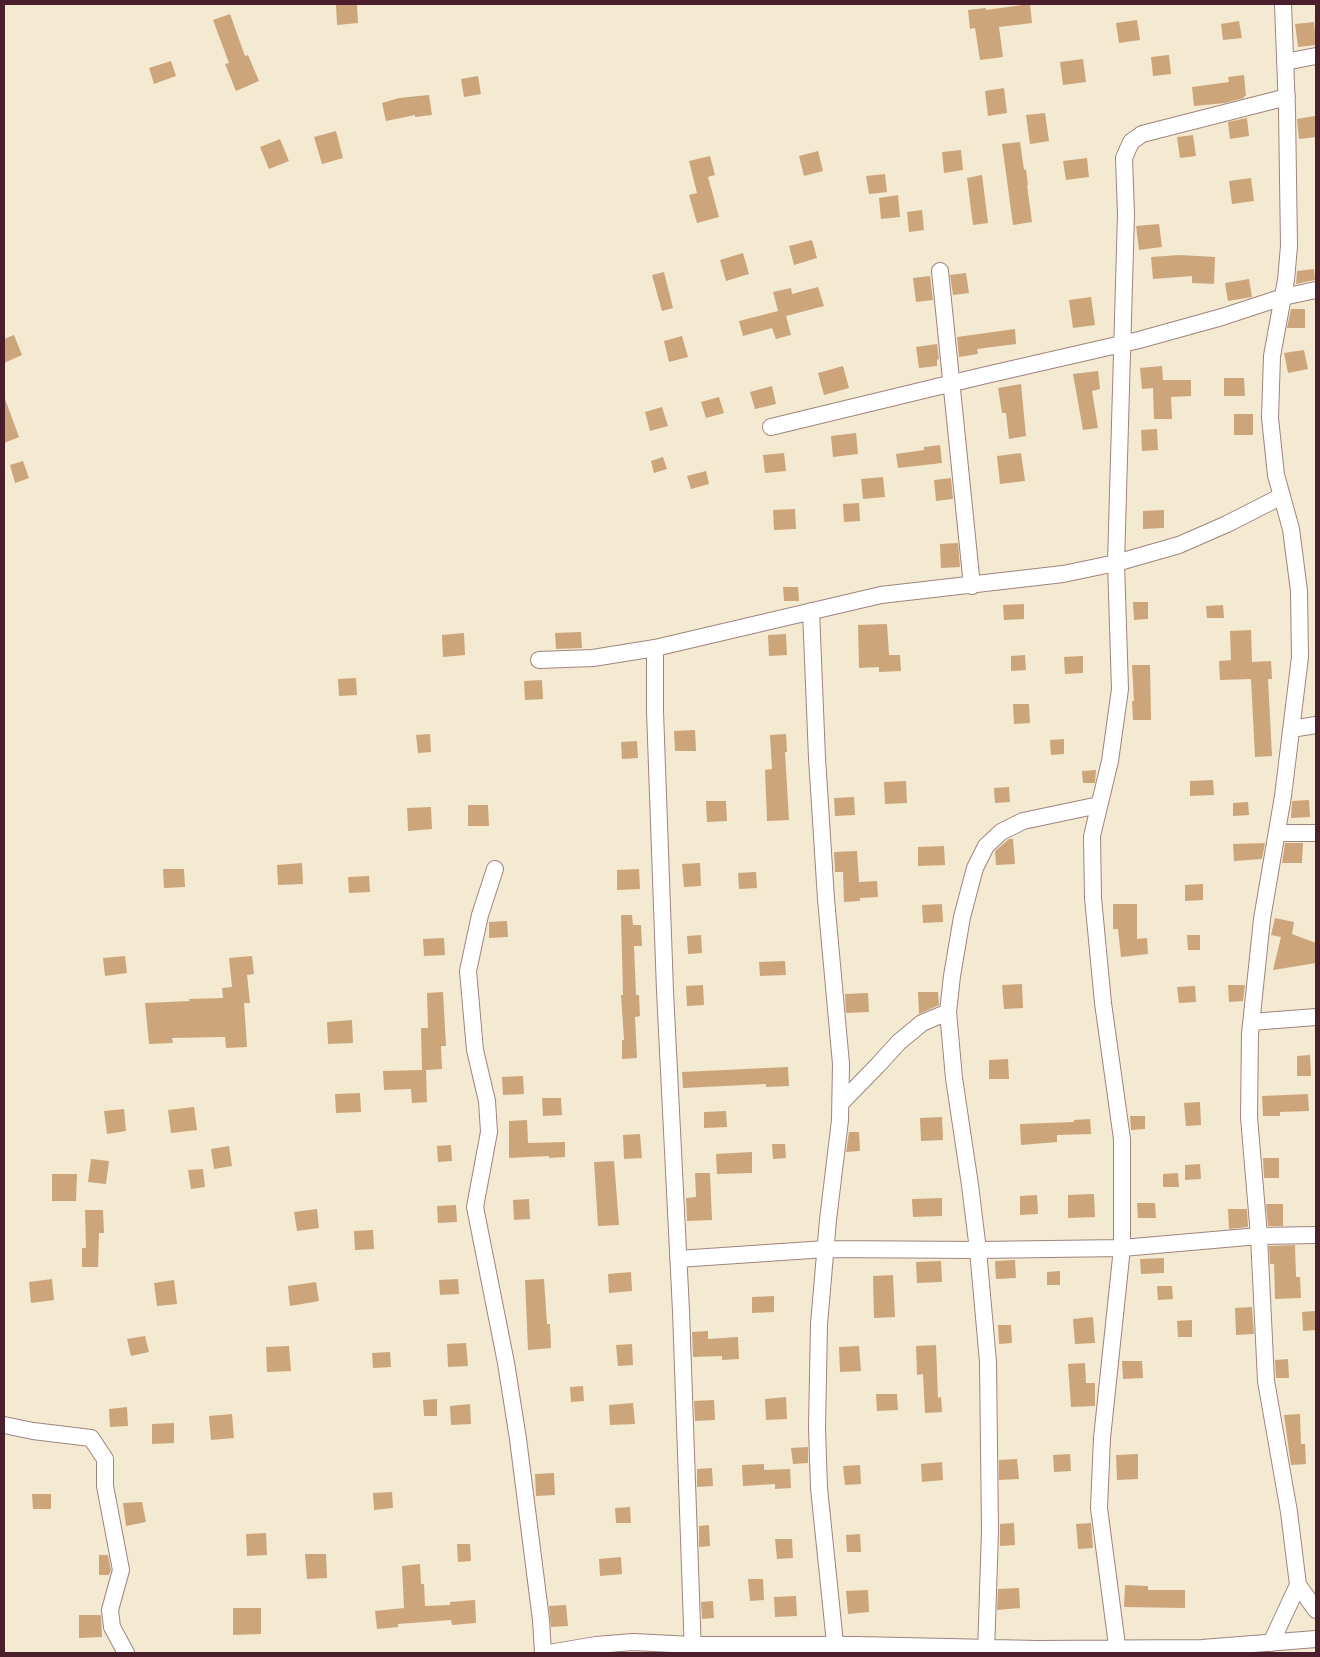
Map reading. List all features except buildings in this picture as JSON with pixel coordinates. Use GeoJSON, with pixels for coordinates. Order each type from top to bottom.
{"type":"FeatureCollection","features":[{"type":"Feature","properties":{"kind":"street"},"geometry":{"type":"LineString","coordinates":[[1283,4],[1287,97],[1289,246],[1283,297],[1272,356],[1270,418],[1276,475],[1291,529],[1299,591],[1300,657],[1277,833],[1262,919],[1251,1022],[1249,1117],[1259,1236],[1266,1381],[1289,1512],[1298,1585],[1316,1610]]}},
{"type":"Feature","properties":{"kind":"street"},"geometry":{"type":"LineString","coordinates":[[1285,62],[1316,56]]}},
{"type":"Feature","properties":{"kind":"street"},"geometry":{"type":"LineString","coordinates":[[1118,1651],[1099,1508],[1102,1438],[1122,1248],[1122,1139],[1103,1003],[1093,898],[1092,836],[1110,761],[1120,689],[1116,563],[1126,214],[1124,158],[1132,142],[1142,134],[1287,97]]}},
{"type":"Feature","properties":{"kind":"street"},"geometry":{"type":"LineString","coordinates":[[940,271],[972,586]]}},
{"type":"Feature","properties":{"kind":"street"},"geometry":{"type":"LineString","coordinates":[[771,427],[1122,344],[1222,317],[1283,297],[1316,290]]}},
{"type":"Feature","properties":{"kind":"street"},"geometry":{"type":"LineString","coordinates":[[539,660],[593,658],[655,648],[881,595],[972,586],[1062,574],[1116,563],[1179,545],[1227,524],[1282,496]]}},
{"type":"Feature","properties":{"kind":"street"},"geometry":{"type":"LineString","coordinates":[[811,611],[817,758],[827,908],[841,1064],[840,1120],[819,1324],[816,1428],[819,1488],[836,1649]]}},
{"type":"Feature","properties":{"kind":"street"},"geometry":{"type":"LineString","coordinates":[[655,648],[655,711],[665,991],[678,1259],[693,1649]]}},
{"type":"Feature","properties":{"kind":"street"},"geometry":{"type":"LineString","coordinates":[[1291,729],[1316,725]]}},
{"type":"Feature","properties":{"kind":"street"},"geometry":{"type":"LineString","coordinates":[[986,1651],[990,1531],[988,1362],[978,1250],[954,1078],[948,1012],[962,917],[975,868],[986,846],[1001,832],[1023,821],[1098,805]]}},
{"type":"Feature","properties":{"kind":"street"},"geometry":{"type":"LineString","coordinates":[[1277,833],[1316,834]]}},
{"type":"Feature","properties":{"kind":"street"},"geometry":{"type":"LineString","coordinates":[[495,869],[480,915],[468,971],[475,1050],[488,1101],[489,1132],[475,1207],[506,1363],[518,1439],[541,1620],[543,1653]]}},
{"type":"Feature","properties":{"kind":"street"},"geometry":{"type":"LineString","coordinates":[[840,1103],[899,1042],[922,1023],[948,1012]]}},
{"type":"Feature","properties":{"kind":"street"},"geometry":{"type":"LineString","coordinates":[[1251,1022],[1316,1017]]}},
{"type":"Feature","properties":{"kind":"street"},"geometry":{"type":"LineString","coordinates":[[678,1259],[826,1249],[978,1250],[1122,1248],[1259,1236],[1316,1235]]}},
{"type":"Feature","properties":{"kind":"street"},"geometry":{"type":"LineString","coordinates":[[4,1425],[33,1431],[91,1438],[105,1459],[105,1486],[109,1516],[119,1552],[121,1570],[110,1610],[112,1627],[126,1653]]}},
{"type":"Feature","properties":{"kind":"street"},"geometry":{"type":"LineString","coordinates":[[1271,1643],[1298,1585]]}},
{"type":"Feature","properties":{"kind":"street"},"geometry":{"type":"LineString","coordinates":[[549,1653],[596,1645],[633,1642],[693,1649],[1118,1651],[1202,1648],[1254,1649],[1271,1643],[1316,1639]]}}]}
